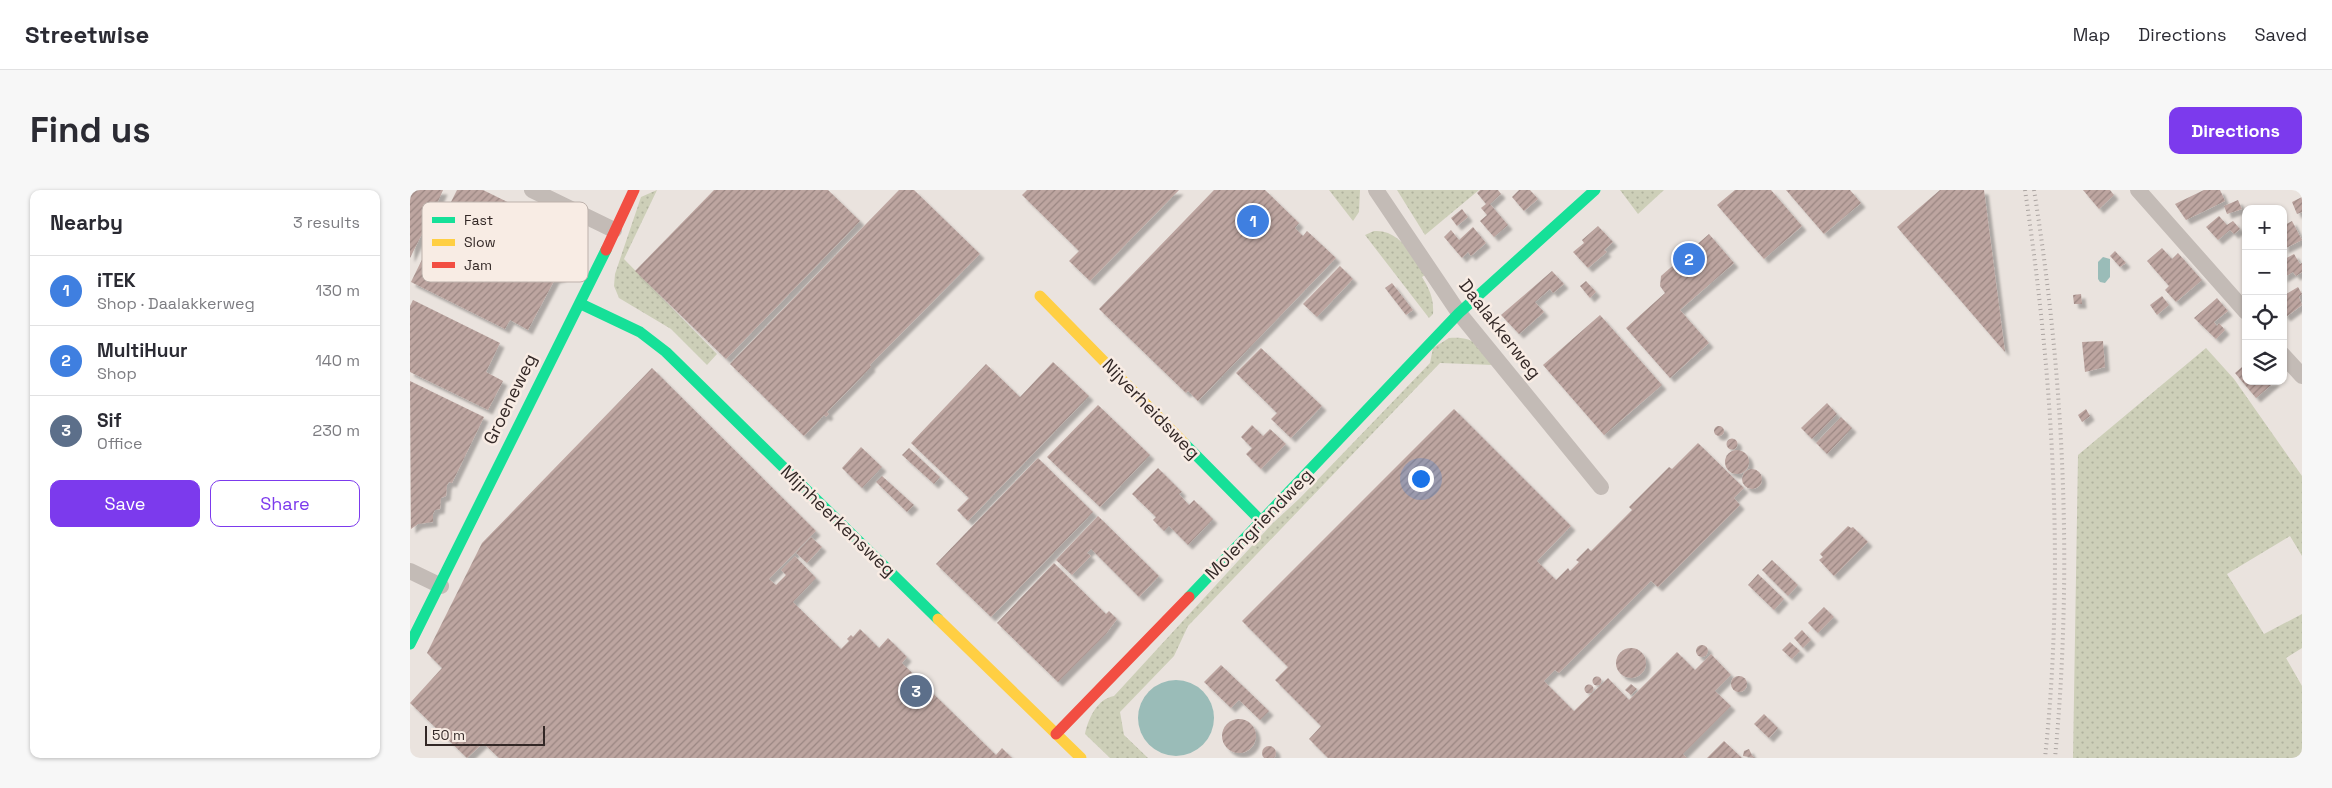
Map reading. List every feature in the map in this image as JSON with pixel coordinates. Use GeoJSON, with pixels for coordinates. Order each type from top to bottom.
{"type":"FeatureCollection","features":[{"type":"Feature","properties":{"kind":"street"},"geometry":{"type":"LineString","coordinates":[[532,190],[557,202]]}},
{"type":"Feature","properties":{"kind":"street","name":"Groeneweg"},"geometry":{"type":"LineString","coordinates":[[410,644],[441,586],[533,396],[581,304],[634,190]]}},
{"type":"Feature","properties":{"kind":"street","name":"Daalakkerweg"},"geometry":{"type":"LineString","coordinates":[[1376,190],[1459,313],[1601,487]]}},
{"type":"Feature","properties":{"kind":"street","name":"Molengriendweg"},"geometry":{"type":"LineString","coordinates":[[1056,734],[1262,522],[1459,313],[1594,190]]}},
{"type":"Feature","properties":{"kind":"street"},"geometry":{"type":"LineString","coordinates":[[2138,190],[2242,307]]}},
{"type":"Feature","properties":{"kind":"street"},"geometry":{"type":"LineString","coordinates":[[588,217],[614,230]]}},
{"type":"Feature","properties":{"kind":"street","name":"Nijverheidsweg"},"geometry":{"type":"LineString","coordinates":[[1040,296],[1262,522]]}},
{"type":"Feature","properties":{"kind":"street","name":"Mijnheerkensweg"},"geometry":{"type":"LineString","coordinates":[[581,304],[640,332],[666,352],[1081,758]]}},
{"type":"Feature","properties":{"kind":"street"},"geometry":{"type":"LineString","coordinates":[[2287,359],[2302,376]]}},
{"type":"Feature","properties":{"kind":"street"},"geometry":{"type":"LineString","coordinates":[[410,571],[441,586]]}},
{"type":"Feature","properties":{"kind":"green space"},"geometry":{"type":"Polygon","coordinates":[[[657,190],[624,259],[717,354],[707,365],[671,329],[619,298],[614,286],[615,274],[641,197],[657,190]]]}},
{"type":"Feature","properties":{"kind":"green space"},"geometry":{"type":"Polygon","coordinates":[[[1329,190],[1360,190],[1359,212],[1353,221],[1329,190]]]}},
{"type":"Feature","properties":{"kind":"green space"},"geometry":{"type":"Polygon","coordinates":[[[1397,190],[1479,190],[1425,235],[1397,190]]]}},
{"type":"Feature","properties":{"kind":"green space"},"geometry":{"type":"Polygon","coordinates":[[[1620,190],[1664,190],[1638,214],[1620,190]]]}},
{"type":"Feature","properties":{"kind":"green space"},"geometry":{"type":"Polygon","coordinates":[[[1374,231],[1391,234],[1398,239],[1410,252],[1425,275],[1422,277],[1429,290],[1433,304],[1433,314],[1429,318],[1365,235],[1374,231]]]}},
{"type":"Feature","properties":{"kind":"green space"},"geometry":{"type":"Polygon","coordinates":[[[1449,338],[1465,339],[1476,344],[1493,365],[1440,363],[1188,626],[1174,656],[1120,712],[1124,735],[1148,758],[1110,758],[1085,734],[1088,722],[1098,705],[1114,696],[1273,523],[1300,498],[1430,363],[1433,348],[1449,338]]]}},
{"type":"Feature","properties":{"kind":"green space"},"geometry":{"type":"Polygon","coordinates":[[[2206,348],[2234,379],[2302,476],[2302,556],[2290,536],[2227,574],[2264,634],[2302,614],[2302,648],[2286,658],[2302,686],[2302,758],[2073,758],[2078,455],[2206,348]]]}},
{"type":"Feature","properties":{"kind":"water"},"geometry":{"type":"Polygon","coordinates":[[[2103,257],[2110,259],[2110,277],[2105,283],[2100,282],[2098,279],[2098,262],[2103,257]]]}},
{"type":"Feature","properties":{"kind":"water"},"geometry":{"type":"Polygon","coordinates":[[[1176,680],[1191,683],[1203,691],[1211,703],[1214,718],[1211,733],[1203,745],[1191,753],[1176,756],[1161,753],[1149,745],[1141,733],[1138,718],[1141,703],[1149,691],[1161,683],[1176,680]]]}},
{"type":"Feature","properties":{"kind":"building"},"geometry":{"type":"Polygon","coordinates":[[[410,190],[443,190],[438,202],[422,202],[422,234],[410,258],[410,190]]]}},
{"type":"Feature","properties":{"kind":"building"},"geometry":{"type":"Polygon","coordinates":[[[457,190],[483,190],[507,202],[451,202],[457,190]]]}},
{"type":"Feature","properties":{"kind":"building"},"geometry":{"type":"Polygon","coordinates":[[[714,190],[828,190],[860,221],[726,359],[635,271],[714,190]]]}},
{"type":"Feature","properties":{"kind":"building"},"geometry":{"type":"Polygon","coordinates":[[[899,190],[914,190],[980,254],[870,365],[871,367],[827,412],[829,414],[826,417],[824,415],[804,436],[730,364],[899,190]]]}},
{"type":"Feature","properties":{"kind":"building"},"geometry":{"type":"Polygon","coordinates":[[[1027,190],[1179,190],[1090,281],[1069,261],[1079,251],[1022,195],[1027,190]]]}},
{"type":"Feature","properties":{"kind":"building"},"geometry":{"type":"Polygon","coordinates":[[[1214,190],[1265,190],[1299,223],[1295,228],[1303,236],[1307,231],[1336,258],[1198,401],[1188,391],[1186,393],[1099,309],[1214,190]]]}},
{"type":"Feature","properties":{"kind":"building"},"geometry":{"type":"Polygon","coordinates":[[[1480,190],[1498,190],[1501,194],[1490,204],[1508,225],[1494,237],[1480,221],[1487,215],[1481,208],[1486,204],[1477,193],[1480,190]]]}},
{"type":"Feature","properties":{"kind":"building"},"geometry":{"type":"Polygon","coordinates":[[[1519,190],[1530,190],[1538,199],[1524,211],[1512,197],[1519,190]]]}},
{"type":"Feature","properties":{"kind":"building"},"geometry":{"type":"Polygon","coordinates":[[[1735,190],[1771,190],[1802,226],[1764,259],[1717,205],[1735,190]]]}},
{"type":"Feature","properties":{"kind":"building"},"geometry":{"type":"Polygon","coordinates":[[[1786,190],[1850,190],[1861,203],[1824,234],[1786,190]]]}},
{"type":"Feature","properties":{"kind":"building"},"geometry":{"type":"Polygon","coordinates":[[[1940,190],[1984,190],[2005,352],[1897,227],[1940,190]]]}},
{"type":"Feature","properties":{"kind":"building"},"geometry":{"type":"Polygon","coordinates":[[[2083,190],[2110,190],[2114,195],[2099,209],[2083,190]]]}},
{"type":"Feature","properties":{"kind":"building"},"geometry":{"type":"Polygon","coordinates":[[[2204,190],[2220,190],[2225,201],[2186,220],[2175,204],[2204,190]]]}},
{"type":"Feature","properties":{"kind":"building"},"geometry":{"type":"Polygon","coordinates":[[[2302,197],[2302,212],[2297,214],[2292,202],[2302,197]]]}},
{"type":"Feature","properties":{"kind":"building"},"geometry":{"type":"Polygon","coordinates":[[[2238,200],[2242,209],[2227,214],[2224,206],[2238,200]]]}},
{"type":"Feature","properties":{"kind":"building"},"geometry":{"type":"Polygon","coordinates":[[[1462,209],[1468,217],[1457,226],[1451,218],[1462,209]]]}},
{"type":"Feature","properties":{"kind":"building"},"geometry":{"type":"Polygon","coordinates":[[[2219,216],[2227,225],[2233,221],[2240,229],[2234,234],[2230,230],[2218,240],[2206,227],[2219,216]]]}},
{"type":"Feature","properties":{"kind":"building"},"geometry":{"type":"Polygon","coordinates":[[[2292,221],[2302,240],[2287,248],[2287,224],[2292,221]]]}},
{"type":"Feature","properties":{"kind":"building"},"geometry":{"type":"Polygon","coordinates":[[[1598,226],[1613,242],[1604,250],[1607,252],[1588,268],[1573,252],[1584,243],[1582,240],[1598,226]]]}},
{"type":"Feature","properties":{"kind":"building"},"geometry":{"type":"Polygon","coordinates":[[[1473,227],[1486,243],[1471,256],[1468,252],[1462,258],[1444,237],[1451,230],[1459,240],[1473,227]]]}},
{"type":"Feature","properties":{"kind":"building"},"geometry":{"type":"Polygon","coordinates":[[[1709,234],[1734,263],[1680,310],[1709,343],[1670,378],[1626,328],[1665,293],[1660,286],[1661,276],[1709,234]]]}},
{"type":"Feature","properties":{"kind":"building"},"geometry":{"type":"Polygon","coordinates":[[[2162,248],[2172,259],[2178,253],[2202,280],[2176,302],[2165,290],[2169,286],[2147,261],[2162,248]]]}},
{"type":"Feature","properties":{"kind":"building"},"geometry":{"type":"Polygon","coordinates":[[[2115,251],[2126,263],[2120,267],[2110,256],[2115,251]]]}},
{"type":"Feature","properties":{"kind":"building"},"geometry":{"type":"Polygon","coordinates":[[[2294,254],[2300,264],[2302,263],[2302,272],[2296,276],[2293,272],[2287,276],[2287,258],[2294,254]]]}},
{"type":"Feature","properties":{"kind":"building"},"geometry":{"type":"Polygon","coordinates":[[[422,260],[422,282],[553,282],[528,330],[510,320],[505,329],[411,282],[422,260]]]}},
{"type":"Feature","properties":{"kind":"building"},"geometry":{"type":"Polygon","coordinates":[[[1340,266],[1353,279],[1317,317],[1303,304],[1340,266]]]}},
{"type":"Feature","properties":{"kind":"building"},"geometry":{"type":"Polygon","coordinates":[[[1552,271],[1564,284],[1553,293],[1550,289],[1535,302],[1544,312],[1519,334],[1501,315],[1552,271]]]}},
{"type":"Feature","properties":{"kind":"building"},"geometry":{"type":"Polygon","coordinates":[[[1586,281],[1596,292],[1590,298],[1580,286],[1586,281]]]}},
{"type":"Feature","properties":{"kind":"building"},"geometry":{"type":"Polygon","coordinates":[[[1392,283],[1413,310],[1406,315],[1385,288],[1392,283]]]}},
{"type":"Feature","properties":{"kind":"building"},"geometry":{"type":"Polygon","coordinates":[[[2298,287],[2302,294],[2299,297],[2302,305],[2287,316],[2287,295],[2298,287]]]}},
{"type":"Feature","properties":{"kind":"building"},"geometry":{"type":"Polygon","coordinates":[[[2081,294],[2082,304],[2074,304],[2073,295],[2081,294]]]}},
{"type":"Feature","properties":{"kind":"building"},"geometry":{"type":"Polygon","coordinates":[[[2162,296],[2169,305],[2157,315],[2150,305],[2162,296]]]}},
{"type":"Feature","properties":{"kind":"building"},"geometry":{"type":"Polygon","coordinates":[[[2217,298],[2228,311],[2214,322],[2217,326],[2219,323],[2225,330],[2216,339],[2194,318],[2217,298]]]}},
{"type":"Feature","properties":{"kind":"building"},"geometry":{"type":"Polygon","coordinates":[[[413,300],[500,343],[486,372],[503,381],[488,410],[410,372],[410,306],[413,300]]]}},
{"type":"Feature","properties":{"kind":"building"},"geometry":{"type":"Polygon","coordinates":[[[1600,315],[1662,385],[1604,435],[1543,365],[1600,315]]]}},
{"type":"Feature","properties":{"kind":"building"},"geometry":{"type":"Polygon","coordinates":[[[2103,341],[2105,367],[2085,372],[2082,342],[2103,341]]]}},
{"type":"Feature","properties":{"kind":"building"},"geometry":{"type":"Polygon","coordinates":[[[1261,348],[1322,406],[1291,438],[1271,419],[1277,413],[1236,373],[1261,348]]]}},
{"type":"Feature","properties":{"kind":"building"},"geometry":{"type":"Polygon","coordinates":[[[1053,362],[1089,396],[968,521],[957,510],[969,498],[911,443],[986,364],[1020,397],[1053,362]]]}},
{"type":"Feature","properties":{"kind":"building"},"geometry":{"type":"Polygon","coordinates":[[[2242,367],[2242,381],[2235,373],[2242,367]]]}},
{"type":"Feature","properties":{"kind":"building"},"geometry":{"type":"Polygon","coordinates":[[[652,368],[816,531],[769,579],[776,585],[786,575],[781,570],[795,556],[816,578],[793,602],[841,649],[849,641],[847,639],[851,635],[853,637],[860,629],[879,648],[888,638],[907,657],[902,663],[996,755],[1002,748],[1012,758],[499,758],[483,743],[467,758],[410,703],[442,668],[427,653],[482,543],[652,368]]]}},
{"type":"Feature","properties":{"kind":"building"},"geometry":{"type":"Polygon","coordinates":[[[410,381],[484,417],[452,483],[449,482],[447,485],[446,496],[441,498],[440,509],[435,510],[433,514],[433,522],[418,524],[411,529],[410,381]]]}},
{"type":"Feature","properties":{"kind":"building"},"geometry":{"type":"Polygon","coordinates":[[[2245,385],[2271,385],[2256,398],[2245,385]]]}},
{"type":"Feature","properties":{"kind":"building"},"geometry":{"type":"Polygon","coordinates":[[[1827,403],[1837,414],[1812,439],[1801,428],[1827,403]]]}},
{"type":"Feature","properties":{"kind":"building"},"geometry":{"type":"Polygon","coordinates":[[[1098,405],[1150,455],[1100,507],[1047,457],[1098,405]]]}},
{"type":"Feature","properties":{"kind":"building"},"geometry":{"type":"Polygon","coordinates":[[[1454,409],[1571,526],[1537,561],[1556,580],[1568,568],[1570,571],[1579,562],[1576,560],[1588,548],[1591,551],[1632,510],[1629,507],[1669,467],[1672,469],[1698,443],[1744,488],[1734,498],[1740,505],[1658,587],[1651,581],[1559,673],[1555,670],[1544,681],[1574,711],[1608,678],[1629,700],[1677,652],[1695,670],[1711,654],[1731,675],[1715,691],[1731,706],[1683,754],[1687,758],[1328,758],[1309,739],[1321,726],[1275,680],[1288,667],[1242,621],[1454,409]]]}},
{"type":"Feature","properties":{"kind":"building"},"geometry":{"type":"Polygon","coordinates":[[[2086,409],[2090,416],[2082,422],[2078,415],[2086,409]]]}},
{"type":"Feature","properties":{"kind":"building"},"geometry":{"type":"Polygon","coordinates":[[[1841,417],[1852,428],[1827,454],[1816,443],[1841,417]]]}},
{"type":"Feature","properties":{"kind":"building"},"geometry":{"type":"Polygon","coordinates":[[[1252,425],[1263,436],[1270,429],[1286,444],[1261,469],[1246,454],[1252,448],[1241,437],[1252,425]]]}},
{"type":"Feature","properties":{"kind":"building"},"geometry":{"type":"Polygon","coordinates":[[[1717,426],[1721,426],[1724,431],[1723,435],[1717,436],[1714,433],[1714,429],[1717,426]]]}},
{"type":"Feature","properties":{"kind":"building"},"geometry":{"type":"Polygon","coordinates":[[[1730,439],[1734,439],[1737,444],[1736,448],[1730,449],[1727,446],[1727,442],[1730,439]]]}},
{"type":"Feature","properties":{"kind":"building"},"geometry":{"type":"Polygon","coordinates":[[[861,447],[882,467],[862,488],[842,468],[861,447]]]}},
{"type":"Feature","properties":{"kind":"building"},"geometry":{"type":"Polygon","coordinates":[[[909,448],[940,477],[934,484],[902,455],[909,448]]]}},
{"type":"Feature","properties":{"kind":"building"},"geometry":{"type":"Polygon","coordinates":[[[1737,450],[1745,454],[1749,462],[1745,470],[1737,474],[1729,470],[1725,462],[1729,454],[1737,450]]]}},
{"type":"Feature","properties":{"kind":"building"},"geometry":{"type":"Polygon","coordinates":[[[1038,458],[1093,512],[991,617],[936,564],[1038,458]]]}},
{"type":"Feature","properties":{"kind":"building"},"geometry":{"type":"Polygon","coordinates":[[[1158,468],[1182,492],[1179,494],[1189,505],[1194,500],[1213,519],[1188,545],[1169,526],[1164,531],[1153,520],[1156,517],[1132,494],[1158,468]]]}},
{"type":"Feature","properties":{"kind":"building"},"geometry":{"type":"Polygon","coordinates":[[[1752,469],[1759,472],[1762,479],[1759,486],[1752,489],[1745,486],[1742,479],[1745,472],[1752,469]]]}},
{"type":"Feature","properties":{"kind":"building"},"geometry":{"type":"Polygon","coordinates":[[[882,476],[914,505],[907,512],[876,482],[882,476]]]}},
{"type":"Feature","properties":{"kind":"building"},"geometry":{"type":"Polygon","coordinates":[[[1098,516],[1159,576],[1139,597],[1091,549],[1087,553],[1091,556],[1072,575],[1056,560],[1098,516]]]}},
{"type":"Feature","properties":{"kind":"building"},"geometry":{"type":"Polygon","coordinates":[[[1848,526],[1853,527],[1868,542],[1834,576],[1819,560],[1823,557],[1820,554],[1848,526]]]}},
{"type":"Feature","properties":{"kind":"building"},"geometry":{"type":"Polygon","coordinates":[[[811,537],[822,547],[807,563],[796,553],[811,537]]]}},
{"type":"Feature","properties":{"kind":"building"},"geometry":{"type":"Polygon","coordinates":[[[1772,560],[1798,585],[1788,596],[1762,570],[1772,560]]]}},
{"type":"Feature","properties":{"kind":"building"},"geometry":{"type":"Polygon","coordinates":[[[1054,563],[1106,614],[1109,611],[1117,619],[1106,634],[1058,682],[997,623],[1054,563]]]}},
{"type":"Feature","properties":{"kind":"building"},"geometry":{"type":"Polygon","coordinates":[[[1758,574],[1784,599],[1774,610],[1748,585],[1758,574]]]}},
{"type":"Feature","properties":{"kind":"building"},"geometry":{"type":"Polygon","coordinates":[[[1824,607],[1834,617],[1818,633],[1808,623],[1824,607]]]}},
{"type":"Feature","properties":{"kind":"building"},"geometry":{"type":"Polygon","coordinates":[[[1802,630],[1811,640],[1803,648],[1794,638],[1802,630]]]}},
{"type":"Feature","properties":{"kind":"building"},"geometry":{"type":"Polygon","coordinates":[[[1790,642],[1800,651],[1792,659],[1782,650],[1790,642]]]}},
{"type":"Feature","properties":{"kind":"building"},"geometry":{"type":"Polygon","coordinates":[[[1700,645],[1704,645],[1708,651],[1704,657],[1700,657],[1696,653],[1696,649],[1700,645]]]}},
{"type":"Feature","properties":{"kind":"building"},"geometry":{"type":"Polygon","coordinates":[[[1631,648],[1642,652],[1646,663],[1642,674],[1631,678],[1620,674],[1616,663],[1620,652],[1631,648]]]}},
{"type":"Feature","properties":{"kind":"building"},"geometry":{"type":"Polygon","coordinates":[[[1221,665],[1269,711],[1260,720],[1239,700],[1231,708],[1204,682],[1221,665]]]}},
{"type":"Feature","properties":{"kind":"building"},"geometry":{"type":"Polygon","coordinates":[[[1597,676],[1602,681],[1597,686],[1592,681],[1597,676]]]}},
{"type":"Feature","properties":{"kind":"building"},"geometry":{"type":"Polygon","coordinates":[[[1739,676],[1745,678],[1747,684],[1745,690],[1739,692],[1733,690],[1731,684],[1733,678],[1739,676]]]}},
{"type":"Feature","properties":{"kind":"building"},"geometry":{"type":"Polygon","coordinates":[[[1589,684],[1594,689],[1589,694],[1584,689],[1589,684]]]}},
{"type":"Feature","properties":{"kind":"building"},"geometry":{"type":"Polygon","coordinates":[[[1631,684],[1637,689],[1631,695],[1625,690],[1631,684]]]}},
{"type":"Feature","properties":{"kind":"building"},"geometry":{"type":"Polygon","coordinates":[[[1764,714],[1778,728],[1769,738],[1754,724],[1764,714]]]}},
{"type":"Feature","properties":{"kind":"building"},"geometry":{"type":"Polygon","coordinates":[[[1239,719],[1246,720],[1251,724],[1255,729],[1255,743],[1251,748],[1246,752],[1239,753],[1232,752],[1227,748],[1223,743],[1222,736],[1223,729],[1227,724],[1232,720],[1239,719]]]}},
{"type":"Feature","properties":{"kind":"building"},"geometry":{"type":"Polygon","coordinates":[[[1724,741],[1742,758],[1707,758],[1724,741]]]}},
{"type":"Feature","properties":{"kind":"building"},"geometry":{"type":"Polygon","coordinates":[[[1269,746],[1274,748],[1276,753],[1274,758],[1269,760],[1264,758],[1262,753],[1264,748],[1269,746]]]}},
{"type":"Feature","properties":{"kind":"building"},"geometry":{"type":"Polygon","coordinates":[[[1749,749],[1755,758],[1743,756],[1744,751],[1749,749]]]}},
{"type":"Feature","properties":{"kind":"railway"},"geometry":{"type":"LineString","coordinates":[[2025,190],[2043,331],[2053,473],[2054,616],[2045,758]]}},
{"type":"Feature","properties":{"kind":"railway"},"geometry":{"type":"LineString","coordinates":[[2034,190],[2052,331],[2059,402],[2062,473],[2064,616],[2055,758]]}},
{"type":"Feature","properties":{"kind":"traffic: fast"},"geometry":{"type":"LineString","coordinates":[[1189,597],[1459,313],[1595,190]]}},
{"type":"Feature","properties":{"kind":"traffic: fast"},"geometry":{"type":"LineString","coordinates":[[410,644],[606,250]]}},
{"type":"Feature","properties":{"kind":"traffic: fast"},"geometry":{"type":"LineString","coordinates":[[581,304],[640,332],[666,352],[938,619]]}},
{"type":"Feature","properties":{"kind":"traffic: fast"},"geometry":{"type":"LineString","coordinates":[[1184,443],[1262,522]]}},
{"type":"Feature","properties":{"kind":"traffic: slow"},"geometry":{"type":"LineString","coordinates":[[1040,296],[1184,443]]}},
{"type":"Feature","properties":{"kind":"traffic: slow"},"geometry":{"type":"LineString","coordinates":[[938,619],[1081,758]]}},
{"type":"Feature","properties":{"kind":"traffic: jam"},"geometry":{"type":"LineString","coordinates":[[606,250],[634,190]]}},
{"type":"Feature","properties":{"kind":"traffic: jam"},"geometry":{"type":"LineString","coordinates":[[1056,734],[1189,597]]}},
{"type":"Feature","properties":{"kind":"place","name":"iTEK"},"geometry":{"type":"Point","coordinates":[1253,221]}},
{"type":"Feature","properties":{"kind":"place","name":"MultiHuur"},"geometry":{"type":"Point","coordinates":[1689,259]}},
{"type":"Feature","properties":{"kind":"place","name":"Sif"},"geometry":{"type":"Point","coordinates":[916,691]}}]}
